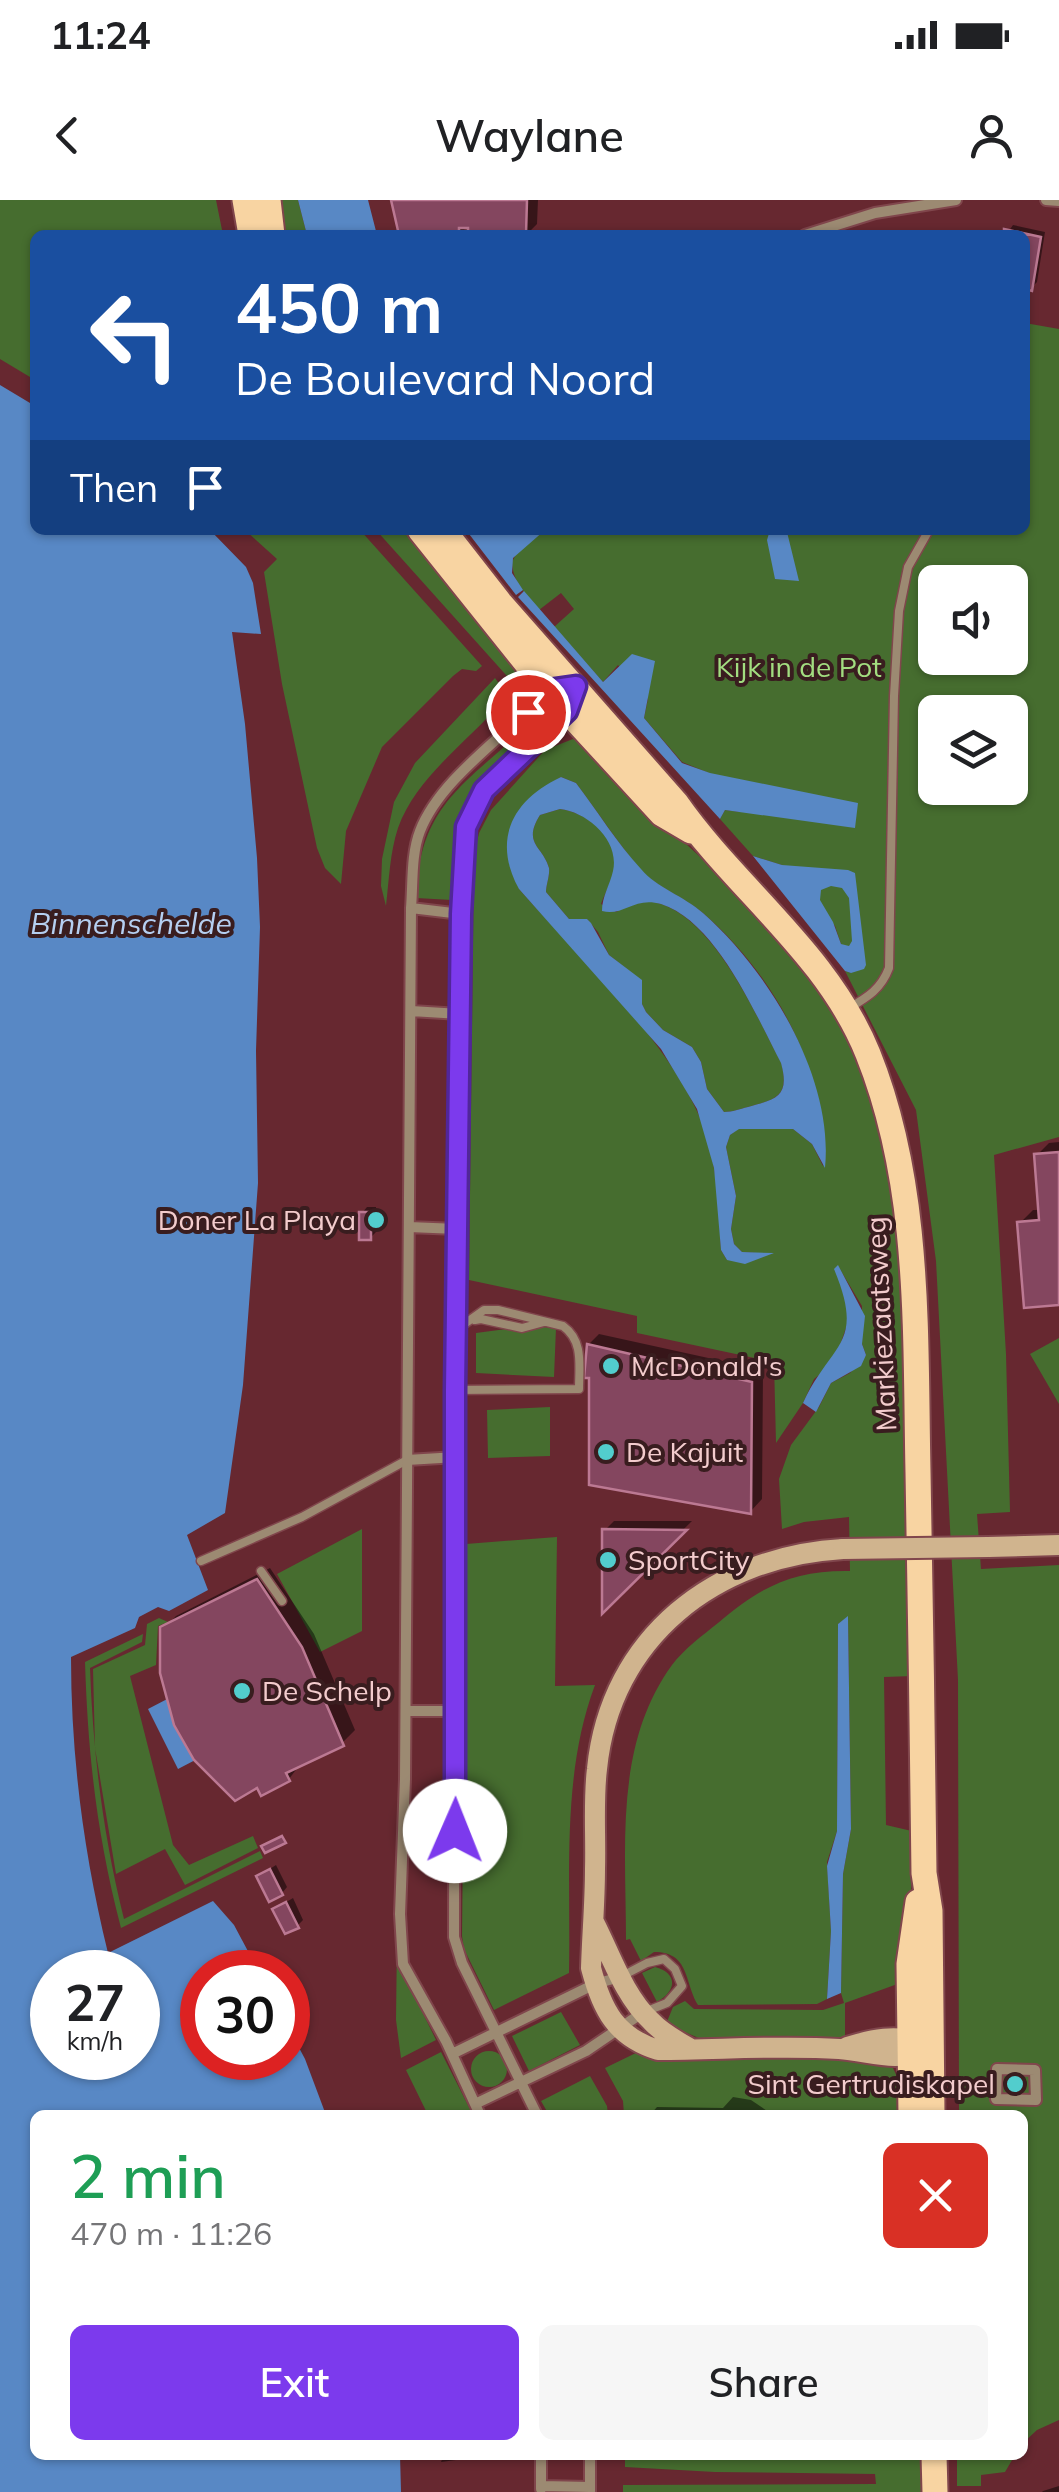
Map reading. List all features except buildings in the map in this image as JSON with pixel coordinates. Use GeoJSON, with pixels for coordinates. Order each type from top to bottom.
{"type":"FeatureCollection","features":[{"type":"Feature","properties":{"kind":"main road"},"geometry":{"type":"LineString","coordinates":[[245,200],[250,230]]}},
{"type":"Feature","properties":{"kind":"main road"},"geometry":{"type":"LineString","coordinates":[[268,200],[271,230]]}},
{"type":"Feature","properties":{"kind":"main road","name":"Markiezaatsweg"},"geometry":{"type":"LineString","coordinates":[[424,535],[567,711],[662,814],[699,836]]}},
{"type":"Feature","properties":{"kind":"main road","name":"Markiezaatsweg"},"geometry":{"type":"LineString","coordinates":[[447,535],[500,603],[676,803],[699,836],[790,934],[845,1010],[868,1052],[893,1135],[912,1242],[922,1598],[924,1873],[930,1912],[910,2110]]}},
{"type":"Feature","properties":{"kind":"main road","name":"Markiezaatsweg"},"geometry":{"type":"LineString","coordinates":[[916,2048],[931,2110]]}},
{"type":"Feature","properties":{"kind":"main road"},"geometry":{"type":"LineString","coordinates":[[934,2460],[935,2492]]}},
{"type":"Feature","properties":{"kind":"street"},"geometry":{"type":"LineString","coordinates":[[821,230],[875,213],[956,200]]}},
{"type":"Feature","properties":{"kind":"street"},"geometry":{"type":"LineString","coordinates":[[1046,200],[1059,201]]}},
{"type":"Feature","properties":{"kind":"street"},"geometry":{"type":"LineString","coordinates":[[534,2110],[521,2084],[491,2018],[462,1964],[454,1936],[461,914],[466,827],[474,806],[484,790],[567,711],[576,686],[548,690],[452,784],[429,814],[416,846],[411,908],[406,1711],[400,1914],[403,1964],[446,2041],[478,2110],[521,2084],[586,2051],[642,2013]]}},
{"type":"Feature","properties":{"kind":"street"},"geometry":{"type":"LineString","coordinates":[[411,908],[461,914]]}},
{"type":"Feature","properties":{"kind":"street"},"geometry":{"type":"LineString","coordinates":[[411,1011],[460,1014]]}},
{"type":"Feature","properties":{"kind":"street"},"geometry":{"type":"LineString","coordinates":[[410,1228],[457,1229]]}},
{"type":"Feature","properties":{"kind":"street"},"geometry":{"type":"LineString","coordinates":[[407,1460],[456,1456]]}},
{"type":"Feature","properties":{"kind":"street"},"geometry":{"type":"LineString","coordinates":[[916,2048],[870,2040],[840,2049],[658,2050],[638,2044],[618,2031],[590,1968],[597,1768],[607,1720],[622,1680],[646,1644],[675,1613],[741,1570],[794,1554],[843,1549],[1059,1545]]}},
{"type":"Feature","properties":{"kind":"street"},"geometry":{"type":"LineString","coordinates":[[406,1711],[456,1711]]}},
{"type":"Feature","properties":{"kind":"street"},"geometry":{"type":"LineString","coordinates":[[594,1922],[642,2013],[693,2050]]}},
{"type":"Feature","properties":{"kind":"street"},"geometry":{"type":"LineString","coordinates":[[452,2054],[595,1984],[621,1976]]}},
{"type":"Feature","properties":{"kind":"street"},"geometry":{"type":"LineString","coordinates":[[996,2069],[1036,2070],[1036,2100],[996,2099],[996,2069]]}},
{"type":"Feature","properties":{"kind":"street"},"geometry":{"type":"LineString","coordinates":[[541,2460],[541,2489],[590,2489],[590,2460]]}},
{"type":"Feature","properties":{"kind":"lane"},"geometry":{"type":"LineString","coordinates":[[845,1010],[871,995],[884,982],[889,968],[899,612],[908,566],[925,535]]}},
{"type":"Feature","properties":{"kind":"lane"},"geometry":{"type":"LineString","coordinates":[[455,1390],[579,1390],[577,1344],[563,1326],[484,1310],[456,1330]]}},
{"type":"Feature","properties":{"kind":"lane"},"geometry":{"type":"LineString","coordinates":[[201,1561],[302,1517],[407,1460]]}},
{"type":"Feature","properties":{"kind":"lane"},"geometry":{"type":"LineString","coordinates":[[260,1571],[282,1601]]}},
{"type":"Feature","properties":{"kind":"lane"},"geometry":{"type":"LineString","coordinates":[[621,1976],[664,1959],[675,1969],[682,1986],[667,2003],[642,2013]]}},
{"type":"Feature","properties":{"kind":"green space"},"geometry":{"type":"Polygon","coordinates":[[[0,200],[216,200],[222,230],[30,230],[30,377],[0,359],[0,200]]]}},
{"type":"Feature","properties":{"kind":"green space"},"geometry":{"type":"Polygon","coordinates":[[[273,200],[298,200],[306,230],[277,230],[273,200]]]}},
{"type":"Feature","properties":{"kind":"green space","name":"Kijk in de Pot"},"geometry":{"type":"Polygon","coordinates":[[[1030,324],[1059,329],[1059,1137],[994,1155],[1006,1354],[1010,1512],[977,1514],[981,1569],[1059,1565],[1059,2420],[1028,2438],[1028,2110],[959,2110],[958,1680],[936,1261],[916,1110],[845,971],[851,973],[835,926],[785,866],[753,856],[720,819],[725,810],[740,812],[709,773],[682,762],[644,718],[648,699],[618,665],[603,682],[554,627],[574,609],[561,593],[539,610],[518,583],[512,562],[517,552],[539,535],[1030,535],[1030,324]]]}},
{"type":"Feature","properties":{"kind":"green space"},"geometry":{"type":"Polygon","coordinates":[[[251,535],[364,535],[482,666],[476,671],[462,669],[453,676],[382,747],[346,831],[341,884],[325,868],[317,848],[282,684],[264,572],[277,559],[251,535]]]}},
{"type":"Feature","properties":{"kind":"green space"},"geometry":{"type":"Polygon","coordinates":[[[380,535],[417,535],[523,674],[527,686],[514,684],[380,535]]]}},
{"type":"Feature","properties":{"kind":"green space"},"geometry":{"type":"Polygon","coordinates":[[[495,678],[505,692],[503,700],[431,775],[407,809],[393,847],[386,906],[381,886],[382,859],[394,802],[415,763],[495,678]]]}},
{"type":"Feature","properties":{"kind":"green space"},"geometry":{"type":"Polygon","coordinates":[[[521,732],[524,736],[476,784],[458,823],[452,900],[416,898],[425,842],[434,821],[462,785],[521,732]]]}},
{"type":"Feature","properties":{"kind":"green space"},"geometry":{"type":"Polygon","coordinates":[[[573,739],[591,748],[674,833],[755,907],[801,966],[844,1032],[873,1093],[898,1204],[913,1676],[884,1677],[886,1825],[916,1832],[903,1982],[845,2003],[845,2037],[701,2039],[666,2024],[673,2007],[685,2001],[694,2009],[823,2010],[844,2003],[843,1874],[851,1829],[848,1617],[838,1624],[837,1831],[827,1862],[831,1931],[827,1999],[817,2004],[698,2005],[684,1970],[674,1957],[654,1952],[641,1961],[630,1939],[626,1940],[625,1833],[632,1762],[640,1728],[653,1696],[677,1659],[733,1610],[763,1590],[811,1574],[850,1571],[849,1517],[804,1522],[782,1529],[779,1479],[791,1445],[831,1383],[850,1373],[866,1355],[862,1344],[862,1306],[838,1266],[848,1305],[848,1322],[839,1348],[814,1379],[776,1443],[774,1362],[637,1333],[637,1316],[469,1280],[474,855],[479,833],[491,810],[545,750],[573,739]],[[561,777],[536,793],[519,889],[628,1009],[678,1077],[709,1144],[721,1250],[727,1260],[771,1254],[742,1252],[734,1244],[731,1229],[736,1196],[726,1147],[730,1135],[738,1129],[793,1129],[812,1144],[823,1166],[824,1144],[815,1091],[795,1033],[745,956],[703,913],[640,869],[576,783],[561,777]]]}},
{"type":"Feature","properties":{"kind":"green space"},"geometry":{"type":"Polygon","coordinates":[[[560,809],[589,820],[611,845],[615,867],[601,904],[616,912],[641,901],[668,907],[690,921],[727,965],[781,1062],[784,1082],[774,1098],[724,1112],[707,1089],[701,1062],[692,1047],[663,1030],[646,1012],[642,981],[609,955],[587,919],[569,919],[546,892],[549,868],[533,832],[540,815],[560,809]]]}},
{"type":"Feature","properties":{"kind":"green space"},"geometry":{"type":"Polygon","coordinates":[[[530,1326],[556,1328],[554,1377],[476,1373],[476,1333],[530,1326]]]}},
{"type":"Feature","properties":{"kind":"green space"},"geometry":{"type":"Polygon","coordinates":[[[1059,1338],[1059,1404],[1030,1354],[1059,1338]]]}},
{"type":"Feature","properties":{"kind":"green space"},"geometry":{"type":"Polygon","coordinates":[[[550,1407],[550,1456],[488,1458],[487,1410],[550,1407]]]}},
{"type":"Feature","properties":{"kind":"green space"},"geometry":{"type":"Polygon","coordinates":[[[362,1529],[362,1631],[320,1652],[277,1574],[362,1529]]]}},
{"type":"Feature","properties":{"kind":"green space"},"geometry":{"type":"Polygon","coordinates":[[[557,1537],[555,1686],[595,1685],[584,1720],[572,1791],[569,1973],[494,2010],[464,1949],[462,1936],[466,1544],[557,1537]]]}},
{"type":"Feature","properties":{"kind":"green space"},"geometry":{"type":"Polygon","coordinates":[[[159,1618],[168,1622],[158,1626],[156,1665],[130,1676],[173,1845],[189,1865],[253,1836],[258,1848],[185,1885],[165,1849],[116,1874],[95,1748],[93,1669],[145,1645],[147,1624],[159,1618]]]}},
{"type":"Feature","properties":{"kind":"green space"},"geometry":{"type":"Polygon","coordinates":[[[143,1634],[142,1642],[90,1668],[100,1794],[124,1919],[260,1851],[263,1858],[121,1928],[95,1796],[85,1662],[143,1634]]]}},
{"type":"Feature","properties":{"kind":"green space"},"geometry":{"type":"Polygon","coordinates":[[[397,1939],[402,1970],[436,2040],[401,2058],[396,2020],[397,1939]]]}},
{"type":"Feature","properties":{"kind":"green space"},"geometry":{"type":"Polygon","coordinates":[[[655,1967],[668,1973],[672,1983],[668,1993],[657,2002],[642,1973],[655,1967]]]}},
{"type":"Feature","properties":{"kind":"green space"},"geometry":{"type":"Polygon","coordinates":[[[561,2012],[580,2045],[529,2071],[512,2036],[561,2012]]]}},
{"type":"Feature","properties":{"kind":"green space"},"geometry":{"type":"Polygon","coordinates":[[[489,2051],[502,2056],[507,2069],[502,2082],[489,2087],[476,2082],[471,2069],[476,2056],[489,2051]]]}},
{"type":"Feature","properties":{"kind":"green space"},"geometry":{"type":"Polygon","coordinates":[[[640,2051],[703,2058],[831,2056],[863,2060],[893,2068],[899,2081],[900,2110],[624,2110],[623,2101],[605,2068],[640,2051]]]}},
{"type":"Feature","properties":{"kind":"green space"},"geometry":{"type":"Polygon","coordinates":[[[441,2052],[470,2110],[426,2110],[406,2070],[441,2052]]]}},
{"type":"Feature","properties":{"kind":"green space"},"geometry":{"type":"Polygon","coordinates":[[[590,2076],[607,2110],[546,2110],[541,2101],[590,2076]]]}},
{"type":"Feature","properties":{"kind":"green space"},"geometry":{"type":"Polygon","coordinates":[[[625,2460],[924,2460],[925,2492],[623,2492],[623,2485],[876,2484],[875,2474],[625,2467],[625,2460]]]}},
{"type":"Feature","properties":{"kind":"green space"},"geometry":{"type":"Polygon","coordinates":[[[957,2460],[1012,2460],[1005,2472],[981,2475],[981,2486],[957,2486],[957,2460]]]}},
{"type":"Feature","properties":{"kind":"water"},"geometry":{"type":"Polygon","coordinates":[[[298,200],[368,200],[376,230],[306,230],[298,200]]]}},
{"type":"Feature","properties":{"kind":"water","name":"Binnenschelde"},"geometry":{"type":"Polygon","coordinates":[[[0,385],[30,403],[30,535],[215,535],[246,567],[253,583],[261,634],[232,632],[257,858],[258,1183],[243,1385],[225,1513],[187,1535],[208,1590],[169,1611],[158,1607],[139,1617],[135,1628],[71,1657],[80,1806],[107,1950],[30,1950],[30,2080],[160,2080],[160,1950],[114,1950],[213,1901],[234,1925],[247,1950],[180,1950],[180,2080],[310,2080],[310,2072],[324,2110],[30,2110],[30,2460],[400,2460],[401,2492],[0,2492],[0,385]]]}},
{"type":"Feature","properties":{"kind":"water"},"geometry":{"type":"Polygon","coordinates":[[[470,535],[539,535],[513,558],[512,573],[523,590],[516,595],[470,535]]]}},
{"type":"Feature","properties":{"kind":"water"},"geometry":{"type":"Polygon","coordinates":[[[768,535],[788,535],[799,581],[775,579],[768,535]]]}},
{"type":"Feature","properties":{"kind":"water"},"geometry":{"type":"Polygon","coordinates":[[[524,591],[603,682],[632,654],[655,661],[644,718],[682,763],[710,773],[858,803],[855,828],[725,810],[720,819],[518,597],[524,591]]]}},
{"type":"Feature","properties":{"kind":"water"},"geometry":{"type":"Polygon","coordinates":[[[561,777],[576,783],[647,876],[696,907],[728,937],[773,995],[792,1028],[819,1098],[825,1168],[812,1144],[793,1129],[739,1129],[730,1135],[726,1147],[736,1196],[731,1229],[734,1244],[742,1252],[774,1253],[745,1264],[727,1260],[721,1250],[714,1168],[697,1109],[661,1049],[519,889],[507,854],[508,838],[519,810],[544,786],[561,777]],[[560,809],[540,815],[535,825],[533,839],[549,868],[546,892],[569,919],[587,919],[609,955],[642,980],[646,1012],[663,1030],[692,1047],[701,1062],[707,1089],[724,1112],[774,1098],[784,1083],[781,1063],[717,949],[681,914],[661,904],[643,903],[602,911],[613,871],[611,849],[599,830],[560,809]]]}},
{"type":"Feature","properties":{"kind":"water"},"geometry":{"type":"Polygon","coordinates":[[[753,856],[782,865],[855,873],[866,965],[851,973],[845,971],[753,856]],[[831,886],[821,890],[820,900],[841,944],[849,946],[849,898],[842,888],[831,886]]]}},
{"type":"Feature","properties":{"kind":"water"},"geometry":{"type":"Polygon","coordinates":[[[838,1265],[865,1316],[862,1344],[866,1355],[861,1366],[831,1383],[816,1412],[803,1403],[846,1329],[843,1294],[834,1269],[838,1265]]]}},
{"type":"Feature","properties":{"kind":"water"},"geometry":{"type":"Polygon","coordinates":[[[848,1616],[851,1829],[843,1874],[841,1993],[827,1999],[831,1931],[827,1866],[837,1831],[838,1624],[848,1616]]]}},
{"type":"Feature","properties":{"kind":"water"},"geometry":{"type":"Polygon","coordinates":[[[173,1696],[201,1757],[178,1769],[148,1709],[173,1696]]]}},
{"type":"Feature","properties":{"kind":"place","name":"Doner La Playa"},"geometry":{"type":"Point","coordinates":[376,1220]}},
{"type":"Feature","properties":{"kind":"place","name":"McDonald's"},"geometry":{"type":"Point","coordinates":[611,1366]}},
{"type":"Feature","properties":{"kind":"place","name":"De Kajuit"},"geometry":{"type":"Point","coordinates":[606,1452]}},
{"type":"Feature","properties":{"kind":"place","name":"SportCity"},"geometry":{"type":"Point","coordinates":[608,1560]}},
{"type":"Feature","properties":{"kind":"place","name":"De Schelp"},"geometry":{"type":"Point","coordinates":[242,1691]}},
{"type":"Feature","properties":{"kind":"place","name":"Sint Gertrudiskapel"},"geometry":{"type":"Point","coordinates":[1015,2084]}},
{"type":"Feature","properties":{"kind":"route"},"geometry":{"type":"LineString","coordinates":[[455,1831],[455,1390],[461,914],[466,827],[484,790],[567,711],[576,686],[548,690],[528,712]]}}]}
